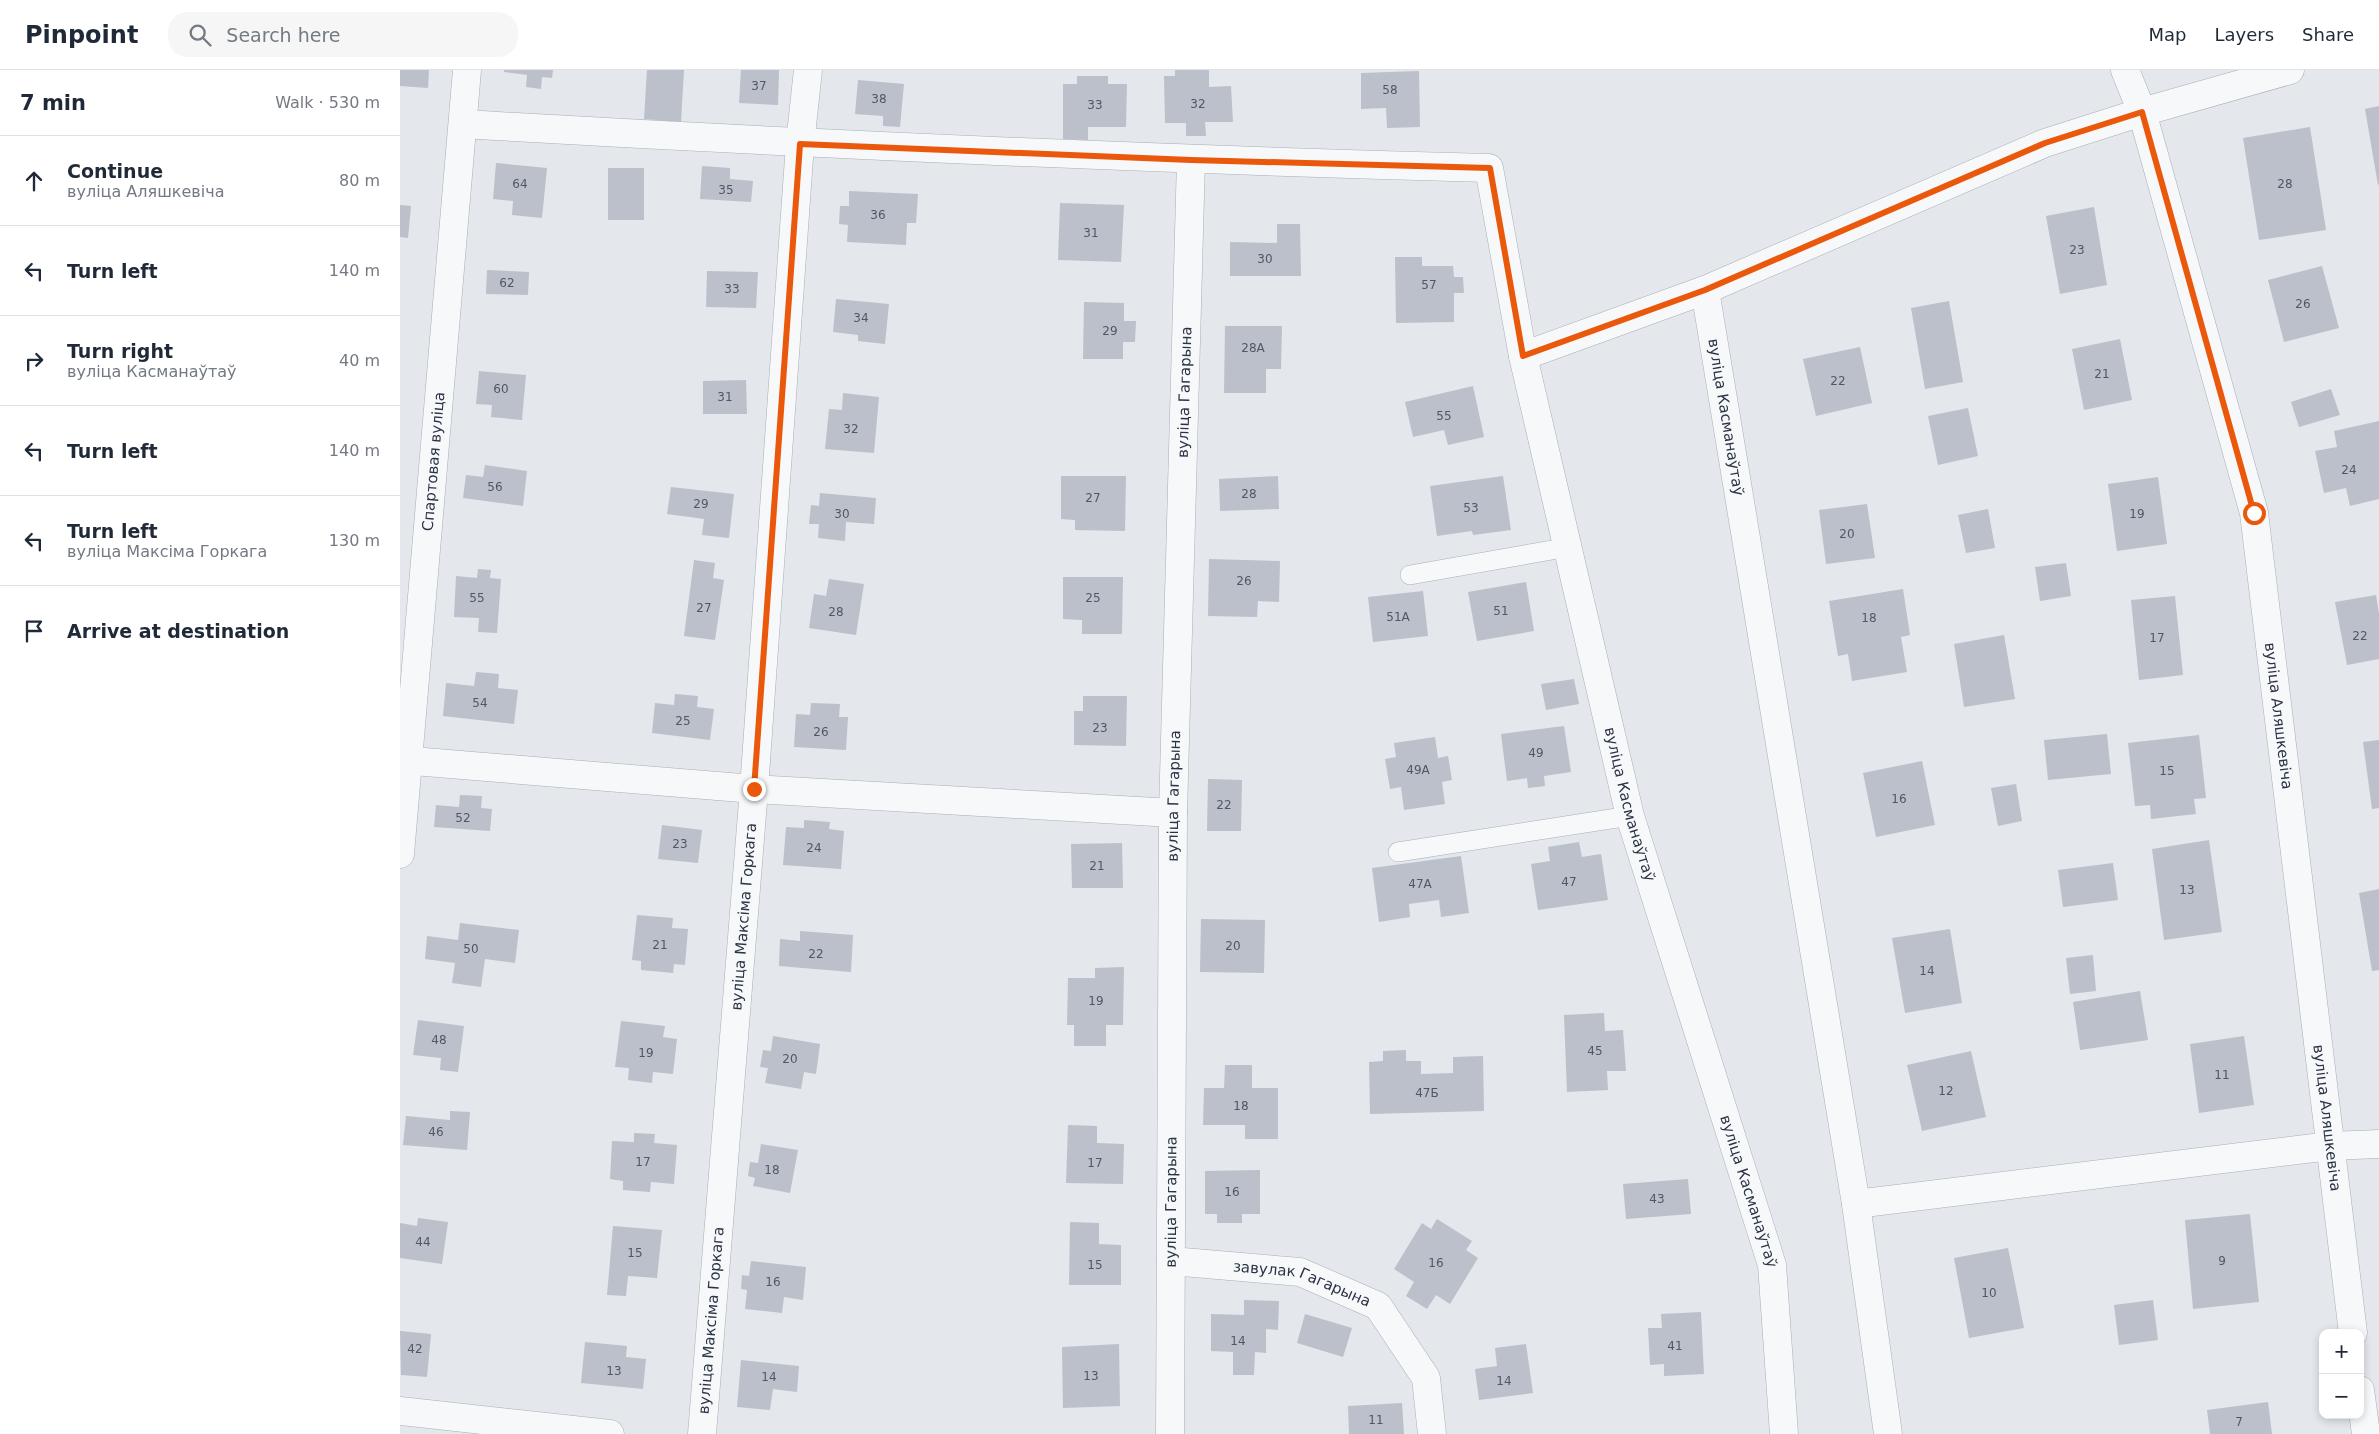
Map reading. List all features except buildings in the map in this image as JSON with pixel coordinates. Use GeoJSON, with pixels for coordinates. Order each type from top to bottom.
{"type":"FeatureCollection","features":[{"type":"Feature","properties":{"kind":"street","name":"Спартовая вуліца"},"geometry":{"type":"LineString","coordinates":[[400,854],[405,760],[468,70]]}},
{"type":"Feature","properties":{"kind":"street","name":"вуліца Максіма Горкага"},"geometry":{"type":"LineString","coordinates":[[702,1434],[754,789],[800,144],[808,70]]}},
{"type":"Feature","properties":{"kind":"street","name":"вуліца Аляшкевіча"},"geometry":{"type":"LineString","coordinates":[[2125,70],[2142,112],[2254,513],[2353,1329]]}},
{"type":"Feature","properties":{"kind":"street"},"geometry":{"type":"LineString","coordinates":[[1523,356],[1705,290],[2045,143],[2142,112],[2290,70]]}},
{"type":"Feature","properties":{"kind":"street"},"geometry":{"type":"LineString","coordinates":[[463,124],[800,144],[1191,160]]}},
{"type":"Feature","properties":{"kind":"street","name":"вуліца Касманаўтаў"},"geometry":{"type":"LineString","coordinates":[[1191,160],[1490,168],[1523,356],[1630,816],[1772,1265],[1784,1434]]}},
{"type":"Feature","properties":{"kind":"street","name":"вуліца Гагарына"},"geometry":{"type":"LineString","coordinates":[[1170,1434],[1173,813],[1191,160]]}},
{"type":"Feature","properties":{"kind":"street","name":"вуліца Касманаўтаў"},"geometry":{"type":"LineString","coordinates":[[1705,290],[1856,1204],[1888,1434]]}},
{"type":"Feature","properties":{"kind":"street"},"geometry":{"type":"LineString","coordinates":[[405,760],[754,789],[1173,813]]}},
{"type":"Feature","properties":{"kind":"street"},"geometry":{"type":"LineString","coordinates":[[1856,1204],[2330,1146],[2379,1144]]}},
{"type":"Feature","properties":{"kind":"street","name":"завулак Гагарына"},"geometry":{"type":"LineString","coordinates":[[1171,1261],[1300,1272],[1378,1306],[1426,1378],[1432,1434]]}},
{"type":"Feature","properties":{"kind":"street"},"geometry":{"type":"LineString","coordinates":[[400,1411],[610,1434]]}},
{"type":"Feature","properties":{"kind":"street"},"geometry":{"type":"LineString","coordinates":[[2364,1419],[2366,1434]]}},
{"type":"Feature","properties":{"kind":"lane"},"geometry":{"type":"LineString","coordinates":[[1410,575],[1552,550]]}},
{"type":"Feature","properties":{"kind":"lane"},"geometry":{"type":"LineString","coordinates":[[1398,852],[1630,816]]}},
{"type":"Feature","properties":{"kind":"route"},"geometry":{"type":"LineString","coordinates":[[754,789],[800,144],[1191,160],[1490,168],[1523,356],[1705,290],[2045,143],[2142,112],[2254,513]]}}]}
